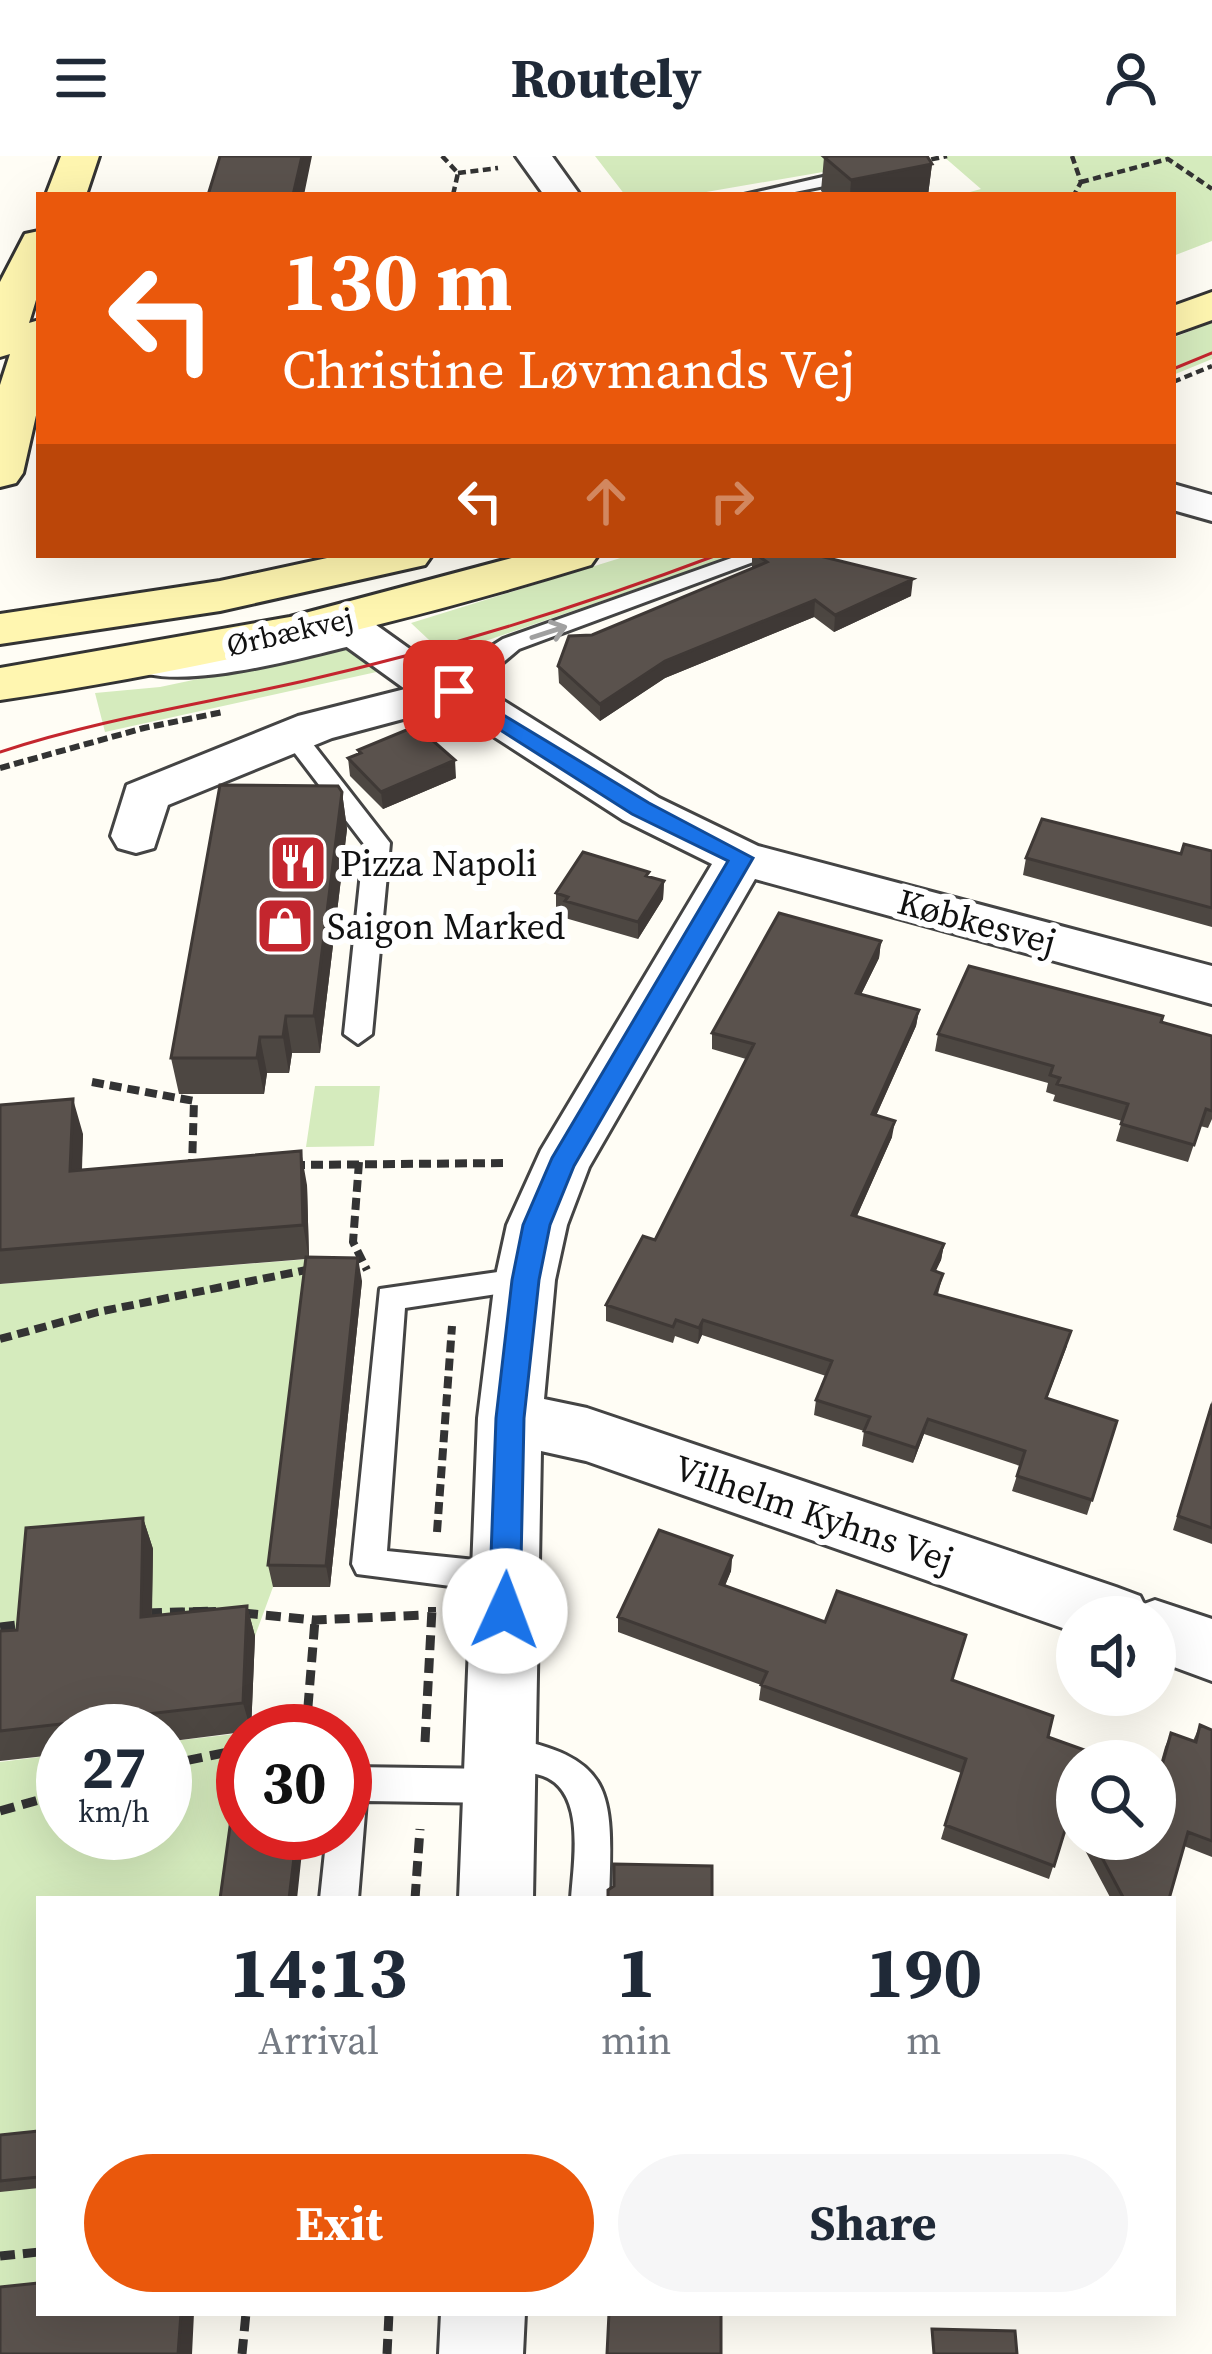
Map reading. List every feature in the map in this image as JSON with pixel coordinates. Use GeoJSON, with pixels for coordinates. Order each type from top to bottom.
{"type":"FeatureCollection","features":[{"type":"Feature","properties":{"kind":"main road"},"geometry":{"type":"LineString","coordinates":[[67,192],[80,156]]}},
{"type":"Feature","properties":{"kind":"main road"},"geometry":{"type":"LineString","coordinates":[[0,473],[10,420],[8,341],[27,264],[36,248]]}},
{"type":"Feature","properties":{"kind":"main road"},"geometry":{"type":"LineString","coordinates":[[1176,285],[1212,270]]}},
{"type":"Feature","properties":{"kind":"main road"},"geometry":{"type":"LineString","coordinates":[[1176,320],[1212,305]]}},
{"type":"Feature","properties":{"kind":"main road","name":"Ørbækvej"},"geometry":{"type":"LineString","coordinates":[[0,629],[220,596],[394,558]]}},
{"type":"Feature","properties":{"kind":"main road"},"geometry":{"type":"LineString","coordinates":[[0,657],[119,640],[332,598],[457,558]]}},
{"type":"Feature","properties":{"kind":"main road","name":"Ørbækvej"},"geometry":{"type":"LineString","coordinates":[[0,684],[352,629],[565,558]]}},
{"type":"Feature","properties":{"kind":"street"},"geometry":{"type":"LineString","coordinates":[[534,156],[560,192]]}},
{"type":"Feature","properties":{"kind":"street"},"geometry":{"type":"LineString","coordinates":[[1176,498],[1212,508]]}},
{"type":"Feature","properties":{"kind":"street","name":"Købkesvej"},"geometry":{"type":"LineString","coordinates":[[352,629],[431,686],[454,691],[640,808],[741,858],[1212,986]]}},
{"type":"Feature","properties":{"kind":"street"},"geometry":{"type":"LineString","coordinates":[[136,836],[145,796],[293,735],[454,691]]}},
{"type":"Feature","properties":{"kind":"street"},"geometry":{"type":"LineString","coordinates":[[496,1896],[510,1418],[525,1280],[537,1225],[561,1165],[741,858]]}},
{"type":"Feature","properties":{"kind":"street","name":"Vilhelm Kyhns Vej"},"geometry":{"type":"LineString","coordinates":[[510,1418],[586,1435],[1056,1596]]}},
{"type":"Feature","properties":{"kind":"street"},"geometry":{"type":"LineString","coordinates":[[1176,1637],[1212,1650]]}},
{"type":"Feature","properties":{"kind":"street"},"geometry":{"type":"LineString","coordinates":[[481,2354],[482,2316]]}},
{"type":"Feature","properties":{"kind":"lane"},"geometry":{"type":"LineString","coordinates":[[768,192],[917,162]]}},
{"type":"Feature","properties":{"kind":"lane"},"geometry":{"type":"LineString","coordinates":[[454,691],[470,682],[488,655],[511,644],[753,558]]}},
{"type":"Feature","properties":{"kind":"lane"},"geometry":{"type":"LineString","coordinates":[[293,735],[377,843],[358,1034]]}},
{"type":"Feature","properties":{"kind":"lane"},"geometry":{"type":"LineString","coordinates":[[505,1594],[369,1564],[391,1298],[525,1280]]}},
{"type":"Feature","properties":{"kind":"lane"},"geometry":{"type":"LineString","coordinates":[[372,1782],[561,1765],[581,1787],[592,1835],[590,1896]]}},
{"type":"Feature","properties":{"kind":"lane"},"geometry":{"type":"LineString","coordinates":[[338,1896],[342,1860]]}},
{"type":"Feature","properties":{"kind":"path"},"geometry":{"type":"LineString","coordinates":[[442,156],[458,173],[454,192]]}},
{"type":"Feature","properties":{"kind":"path"},"geometry":{"type":"LineString","coordinates":[[917,162],[947,156]]}},
{"type":"Feature","properties":{"kind":"path"},"geometry":{"type":"LineString","coordinates":[[1072,156],[1081,182]]}},
{"type":"Feature","properties":{"kind":"path"},"geometry":{"type":"LineString","coordinates":[[1075,192],[1081,182],[1168,159],[1212,189]]}},
{"type":"Feature","properties":{"kind":"path"},"geometry":{"type":"LineString","coordinates":[[1176,381],[1212,366]]}},
{"type":"Feature","properties":{"kind":"path"},"geometry":{"type":"LineString","coordinates":[[0,768],[144,728],[229,711]]}},
{"type":"Feature","properties":{"kind":"path"},"geometry":{"type":"LineString","coordinates":[[92,1082],[194,1101],[191,1168],[215,1167]]}},
{"type":"Feature","properties":{"kind":"path"},"geometry":{"type":"LineString","coordinates":[[358,1162],[353,1242],[360,1262],[391,1298]]}},
{"type":"Feature","properties":{"kind":"path"},"geometry":{"type":"LineString","coordinates":[[287,1165],[561,1165]]}},
{"type":"Feature","properties":{"kind":"path"},"geometry":{"type":"LineString","coordinates":[[341,1264],[360,1262]]}},
{"type":"Feature","properties":{"kind":"path"},"geometry":{"type":"LineString","coordinates":[[0,1339],[98,1312],[322,1268]]}},
{"type":"Feature","properties":{"kind":"path"},"geometry":{"type":"LineString","coordinates":[[128,1615],[192,1609],[315,1620],[505,1594]]}},
{"type":"Feature","properties":{"kind":"path"},"geometry":{"type":"LineString","coordinates":[[308,1704],[315,1620]]}},
{"type":"Feature","properties":{"kind":"path"},"geometry":{"type":"LineString","coordinates":[[0,1627],[43,1623]]}},
{"type":"Feature","properties":{"kind":"path"},"geometry":{"type":"LineString","coordinates":[[0,1810],[36,1800]]}},
{"type":"Feature","properties":{"kind":"path"},"geometry":{"type":"LineString","coordinates":[[0,2256],[36,2252]]}},
{"type":"Feature","properties":{"kind":"path"},"geometry":{"type":"LineString","coordinates":[[242,2354],[246,2316]]}},
{"type":"Feature","properties":{"kind":"path"},"geometry":{"type":"LineString","coordinates":[[387,2354],[389,2316]]}},
{"type":"Feature","properties":{"kind":"green space"},"geometry":{"type":"Polygon","coordinates":[[[595,156],[916,156],[706,192],[623,192],[595,156]]]}},
{"type":"Feature","properties":{"kind":"green space"},"geometry":{"type":"Polygon","coordinates":[[[943,156],[1212,156],[1212,241],[1176,255],[1176,192],[970,192],[981,189],[943,156]]]}},
{"type":"Feature","properties":{"kind":"green space"},"geometry":{"type":"Polygon","coordinates":[[[1212,322],[1212,359],[1176,374],[1176,337],[1212,322]]]}},
{"type":"Feature","properties":{"kind":"green space"},"geometry":{"type":"Polygon","coordinates":[[[620,558],[726,558],[445,655],[411,623],[620,558]]]}},
{"type":"Feature","properties":{"kind":"green space"},"geometry":{"type":"Polygon","coordinates":[[[344,648],[381,671],[105,732],[95,693],[160,687],[344,648]]]}},
{"type":"Feature","properties":{"kind":"green space"},"geometry":{"type":"Polygon","coordinates":[[[315,1086],[380,1086],[374,1146],[306,1147],[315,1086]]]}},
{"type":"Feature","properties":{"kind":"green space"},"geometry":{"type":"Polygon","coordinates":[[[309,1259],[273,1587],[255,1636],[0,1663],[0,1284],[309,1259]]]}},
{"type":"Feature","properties":{"kind":"green space"},"geometry":{"type":"Polygon","coordinates":[[[216,1736],[216,1860],[234,1860],[229,1896],[36,1896],[36,2305],[0,2309],[0,1762],[36,1757],[36,1860],[192,1860],[192,1739],[216,1736]]]}},
{"type":"Feature","properties":{"kind":"building"},"geometry":{"type":"Polygon","coordinates":[[[220,156],[302,156],[294,192],[209,192],[220,156]]]}},
{"type":"Feature","properties":{"kind":"building"},"geometry":{"type":"Polygon","coordinates":[[[927,156],[932,164],[851,180],[824,157],[927,156]]]}},
{"type":"Feature","properties":{"kind":"building"},"geometry":{"type":"Polygon","coordinates":[[[761,558],[828,558],[913,579],[835,615],[815,600],[665,661],[600,704],[558,666],[569,636],[592,635],[767,562],[761,558]]]}},
{"type":"Feature","properties":{"kind":"building"},"geometry":{"type":"Polygon","coordinates":[[[416,726],[455,760],[381,792],[348,758],[361,753],[358,750],[416,726]]]}},
{"type":"Feature","properties":{"kind":"building"},"geometry":{"type":"Polygon","coordinates":[[[220,785],[338,786],[342,792],[314,1016],[286,1016],[283,1037],[260,1037],[257,1058],[171,1058],[220,785]]]}},
{"type":"Feature","properties":{"kind":"building"},"geometry":{"type":"Polygon","coordinates":[[[1042,819],[1181,854],[1184,844],[1212,851],[1212,908],[1026,858],[1042,819]]]}},
{"type":"Feature","properties":{"kind":"building"},"geometry":{"type":"Polygon","coordinates":[[[583,852],[664,881],[638,922],[565,901],[568,897],[556,893],[583,852]]]}},
{"type":"Feature","properties":{"kind":"building"},"geometry":{"type":"Polygon","coordinates":[[[779,913],[881,941],[856,993],[919,1010],[872,1114],[895,1121],[852,1215],[944,1244],[932,1270],[943,1274],[935,1294],[1071,1331],[1046,1398],[1117,1421],[1092,1500],[1017,1476],[1025,1451],[928,1419],[916,1448],[864,1431],[870,1417],[816,1400],[832,1361],[703,1320],[699,1328],[676,1320],[673,1327],[606,1305],[643,1236],[655,1240],[754,1044],[712,1033],[779,913]]]}},
{"type":"Feature","properties":{"kind":"building"},"geometry":{"type":"Polygon","coordinates":[[[969,966],[1163,1016],[1161,1022],[1212,1036],[1212,1111],[1206,1109],[1194,1145],[1121,1124],[1128,1104],[1057,1084],[1060,1078],[1050,1075],[1053,1066],[938,1034],[969,966]]]}},
{"type":"Feature","properties":{"kind":"building"},"geometry":{"type":"Polygon","coordinates":[[[73,1099],[70,1171],[301,1151],[303,1225],[0,1250],[0,1105],[73,1099]]]}},
{"type":"Feature","properties":{"kind":"building"},"geometry":{"type":"Polygon","coordinates":[[[306,1257],[358,1258],[326,1566],[268,1565],[306,1257]]]}},
{"type":"Feature","properties":{"kind":"building"},"geometry":{"type":"Polygon","coordinates":[[[1212,1404],[1212,1528],[1178,1516],[1212,1404]]]}},
{"type":"Feature","properties":{"kind":"building"},"geometry":{"type":"Polygon","coordinates":[[[143,1518],[141,1617],[247,1606],[243,1703],[192,1709],[192,1704],[36,1704],[36,1727],[0,1731],[0,1631],[17,1630],[26,1528],[143,1518]]]}},
{"type":"Feature","properties":{"kind":"building"},"geometry":{"type":"Polygon","coordinates":[[[659,1530],[732,1556],[720,1584],[825,1622],[837,1591],[966,1635],[952,1680],[1053,1716],[1048,1737],[1056,1740],[1054,1866],[945,1825],[966,1759],[761,1685],[767,1672],[618,1617],[659,1530]]]}},
{"type":"Feature","properties":{"kind":"building"},"geometry":{"type":"Polygon","coordinates":[[[1200,1725],[1212,1730],[1212,1841],[1188,1832],[1170,1896],[1122,1896],[1103,1860],[1176,1860],[1176,1740],[1169,1740],[1171,1733],[1196,1742],[1200,1725]]]}},
{"type":"Feature","properties":{"kind":"building"},"geometry":{"type":"Polygon","coordinates":[[[225,1860],[294,1860],[289,1896],[220,1896],[225,1860]]]}},
{"type":"Feature","properties":{"kind":"building"},"geometry":{"type":"Polygon","coordinates":[[[614,1864],[712,1866],[712,1896],[608,1896],[614,1886],[614,1864]]]}},
{"type":"Feature","properties":{"kind":"building"},"geometry":{"type":"Polygon","coordinates":[[[36,2131],[36,2177],[0,2181],[0,2135],[36,2131]]]}},
{"type":"Feature","properties":{"kind":"building"},"geometry":{"type":"Polygon","coordinates":[[[36,2283],[36,2316],[181,2316],[178,2354],[0,2354],[0,2287],[36,2283]]]}},
{"type":"Feature","properties":{"kind":"building"},"geometry":{"type":"Polygon","coordinates":[[[609,2316],[721,2316],[721,2354],[607,2354],[609,2316]]]}},
{"type":"Feature","properties":{"kind":"building"},"geometry":{"type":"Polygon","coordinates":[[[932,2329],[1015,2331],[1017,2354],[934,2354],[932,2329]]]}},
{"type":"Feature","properties":{"kind":"tram line"},"geometry":{"type":"LineString","coordinates":[[1176,368],[1212,353]]}},
{"type":"Feature","properties":{"kind":"tram line"},"geometry":{"type":"LineString","coordinates":[[0,752],[113,721],[304,681],[461,641],[708,558]]}},
{"type":"Feature","properties":{"kind":"place","name":"Pizza Napoli"},"geometry":{"type":"Point","coordinates":[298,863]}},
{"type":"Feature","properties":{"kind":"place","name":"Saigon Marked"},"geometry":{"type":"Point","coordinates":[285,926]}},
{"type":"Feature","properties":{"kind":"route"},"geometry":{"type":"LineString","coordinates":[[454,691],[640,808],[741,858],[561,1165],[537,1225],[525,1280],[510,1418],[505,1611]]}}]}
